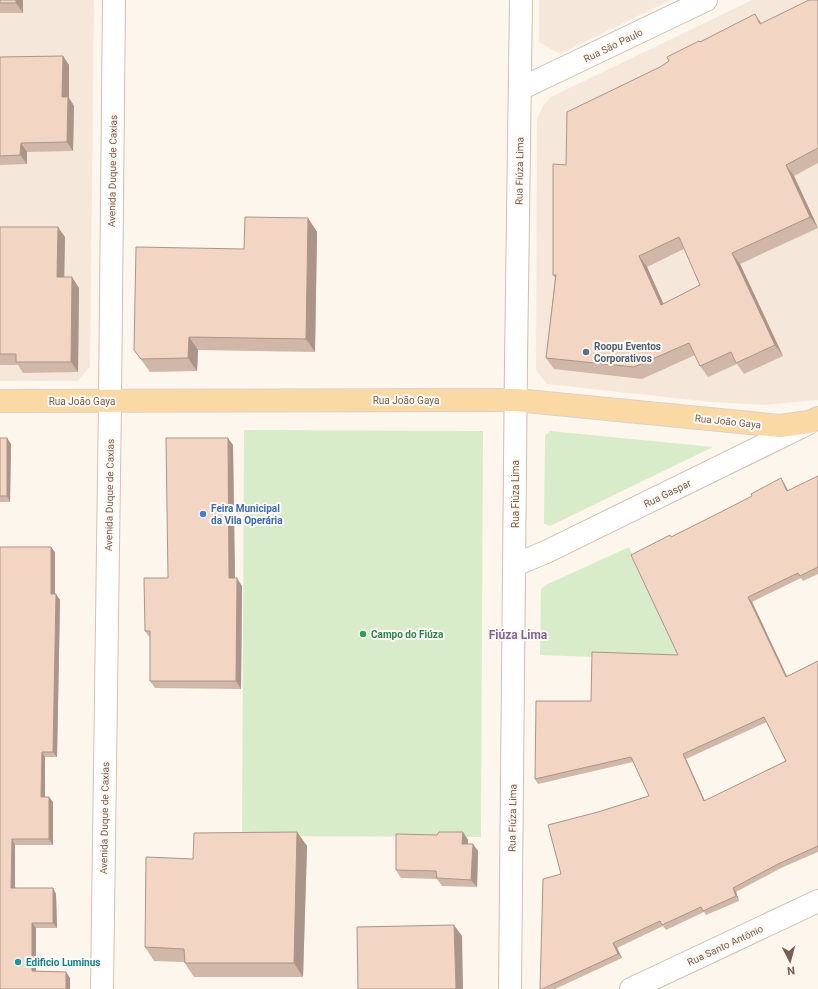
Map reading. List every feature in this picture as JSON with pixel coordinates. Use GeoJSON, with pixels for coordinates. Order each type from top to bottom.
{"type":"FeatureCollection","features":[{"type":"Feature","properties":{"kind":"main road","name":"Rua João Gaya"},"geometry":{"type":"LineString","coordinates":[[0,401],[516,400],[780,426],[814,420]]}},
{"type":"Feature","properties":{"kind":"street","name":"Avenida Duque de Caxias"},"geometry":{"type":"LineString","coordinates":[[102,989],[114,0]]}},
{"type":"Feature","properties":{"kind":"street","name":"Rua Fiúza Lima"},"geometry":{"type":"LineString","coordinates":[[510,989],[521,0]]}},
{"type":"Feature","properties":{"kind":"street","name":"Rua São Paulo"},"geometry":{"type":"LineString","coordinates":[[520,89],[706,0]]}},
{"type":"Feature","properties":{"kind":"street","name":"Rua Gaspar"},"geometry":{"type":"LineString","coordinates":[[515,565],[546,552],[814,420]]}},
{"type":"Feature","properties":{"kind":"street","name":"Rua Santo Antônio"},"geometry":{"type":"LineString","coordinates":[[631,989],[818,901]]}},
{"type":"Feature","properties":{"kind":"shaded area"},"geometry":{"type":"Polygon","coordinates":[[[0,0],[94,0],[90,367],[77,381],[0,381],[0,0]]]}},
{"type":"Feature","properties":{"kind":"shaded area"},"geometry":{"type":"Polygon","coordinates":[[[539,0],[671,0],[560,54],[539,42],[539,0]]]}},
{"type":"Feature","properties":{"kind":"shaded area"},"geometry":{"type":"Polygon","coordinates":[[[752,0],[818,0],[818,400],[765,405],[711,402],[547,384],[536,370],[537,119],[543,106],[551,97],[752,0]]]}},
{"type":"Feature","properties":{"kind":"green space","name":"Campo do Fiúza"},"geometry":{"type":"Polygon","coordinates":[[[244,430],[483,431],[481,837],[242,836],[244,430]]]}},
{"type":"Feature","properties":{"kind":"green space"},"geometry":{"type":"Polygon","coordinates":[[[550,431],[713,447],[550,526],[544,524],[545,436],[550,431]]]}},
{"type":"Feature","properties":{"kind":"green space"},"geometry":{"type":"Polygon","coordinates":[[[629,547],[682,660],[540,655],[541,589],[548,584],[629,547]]]}},
{"type":"Feature","properties":{"kind":"building"},"geometry":{"type":"Polygon","coordinates":[[[0,0],[16,0],[16,3],[0,3],[0,0]]]}},
{"type":"Feature","properties":{"kind":"building"},"geometry":{"type":"Polygon","coordinates":[[[809,0],[818,0],[818,148],[786,165],[810,217],[732,253],[775,345],[736,363],[731,352],[700,366],[689,343],[634,367],[546,358],[556,275],[553,275],[553,164],[566,165],[567,112],[660,67],[669,61],[667,57],[755,14],[760,24],[809,0]],[[679,237],[639,256],[661,305],[700,285],[679,237]]]}},
{"type":"Feature","properties":{"kind":"building"},"geometry":{"type":"Polygon","coordinates":[[[63,56],[62,97],[68,97],[67,142],[21,143],[20,155],[0,156],[0,57],[63,56]]]}},
{"type":"Feature","properties":{"kind":"building"},"geometry":{"type":"Polygon","coordinates":[[[245,217],[308,218],[306,339],[189,337],[188,358],[141,359],[134,350],[136,247],[244,249],[245,217]]]}},
{"type":"Feature","properties":{"kind":"building"},"geometry":{"type":"Polygon","coordinates":[[[0,227],[58,227],[57,277],[72,277],[71,362],[16,362],[16,354],[0,354],[0,227]]]}},
{"type":"Feature","properties":{"kind":"building"},"geometry":{"type":"Polygon","coordinates":[[[0,438],[7,438],[7,496],[0,496],[0,438]]]}},
{"type":"Feature","properties":{"kind":"building"},"geometry":{"type":"Polygon","coordinates":[[[166,438],[228,438],[229,578],[237,578],[236,681],[150,681],[150,631],[145,631],[144,578],[168,578],[166,438]]]}},
{"type":"Feature","properties":{"kind":"building"},"geometry":{"type":"Polygon","coordinates":[[[818,476],[818,567],[800,576],[798,573],[748,597],[786,677],[818,661],[818,846],[778,864],[733,888],[736,896],[703,911],[701,907],[662,925],[660,921],[613,943],[618,954],[540,989],[543,879],[561,874],[548,825],[598,812],[649,796],[631,757],[535,779],[536,701],[591,701],[592,652],[678,655],[631,555],[670,535],[671,537],[752,496],[751,494],[781,478],[787,491],[818,476]],[[764,717],[683,754],[704,801],[786,761],[764,717]]]}},
{"type":"Feature","properties":{"kind":"building"},"geometry":{"type":"Polygon","coordinates":[[[0,547],[51,547],[51,594],[56,594],[53,752],[42,752],[41,797],[49,797],[49,839],[12,839],[11,888],[53,888],[53,923],[32,923],[32,971],[66,972],[66,989],[0,989],[0,547]]]}},
{"type":"Feature","properties":{"kind":"building"},"geometry":{"type":"Polygon","coordinates":[[[297,832],[294,963],[185,963],[184,949],[145,947],[146,857],[193,859],[194,833],[297,832]]]}},
{"type":"Feature","properties":{"kind":"building"},"geometry":{"type":"Polygon","coordinates":[[[439,832],[463,832],[462,844],[473,844],[471,880],[437,878],[436,871],[396,870],[396,834],[437,835],[439,832]]]}},
{"type":"Feature","properties":{"kind":"building"},"geometry":{"type":"Polygon","coordinates":[[[454,925],[456,989],[358,989],[357,927],[454,925]]]}},
{"type":"Feature","properties":{"kind":"place","name":"Roopu Eventos Corporativos"},"geometry":{"type":"Point","coordinates":[586,352]}},
{"type":"Feature","properties":{"kind":"place","name":"Feira Municipal da Vila Operária"},"geometry":{"type":"Point","coordinates":[203,514]}},
{"type":"Feature","properties":{"kind":"place","name":"Campo do Fiúza"},"geometry":{"type":"Point","coordinates":[363,634]}},
{"type":"Feature","properties":{"kind":"place","name":"Edificio Luminus"},"geometry":{"type":"Point","coordinates":[18,962]}},
{"type":"Feature","properties":{"kind":"district","name":"Fiúza Lima"},"geometry":{"type":"Point","coordinates":[518,635]}}]}
